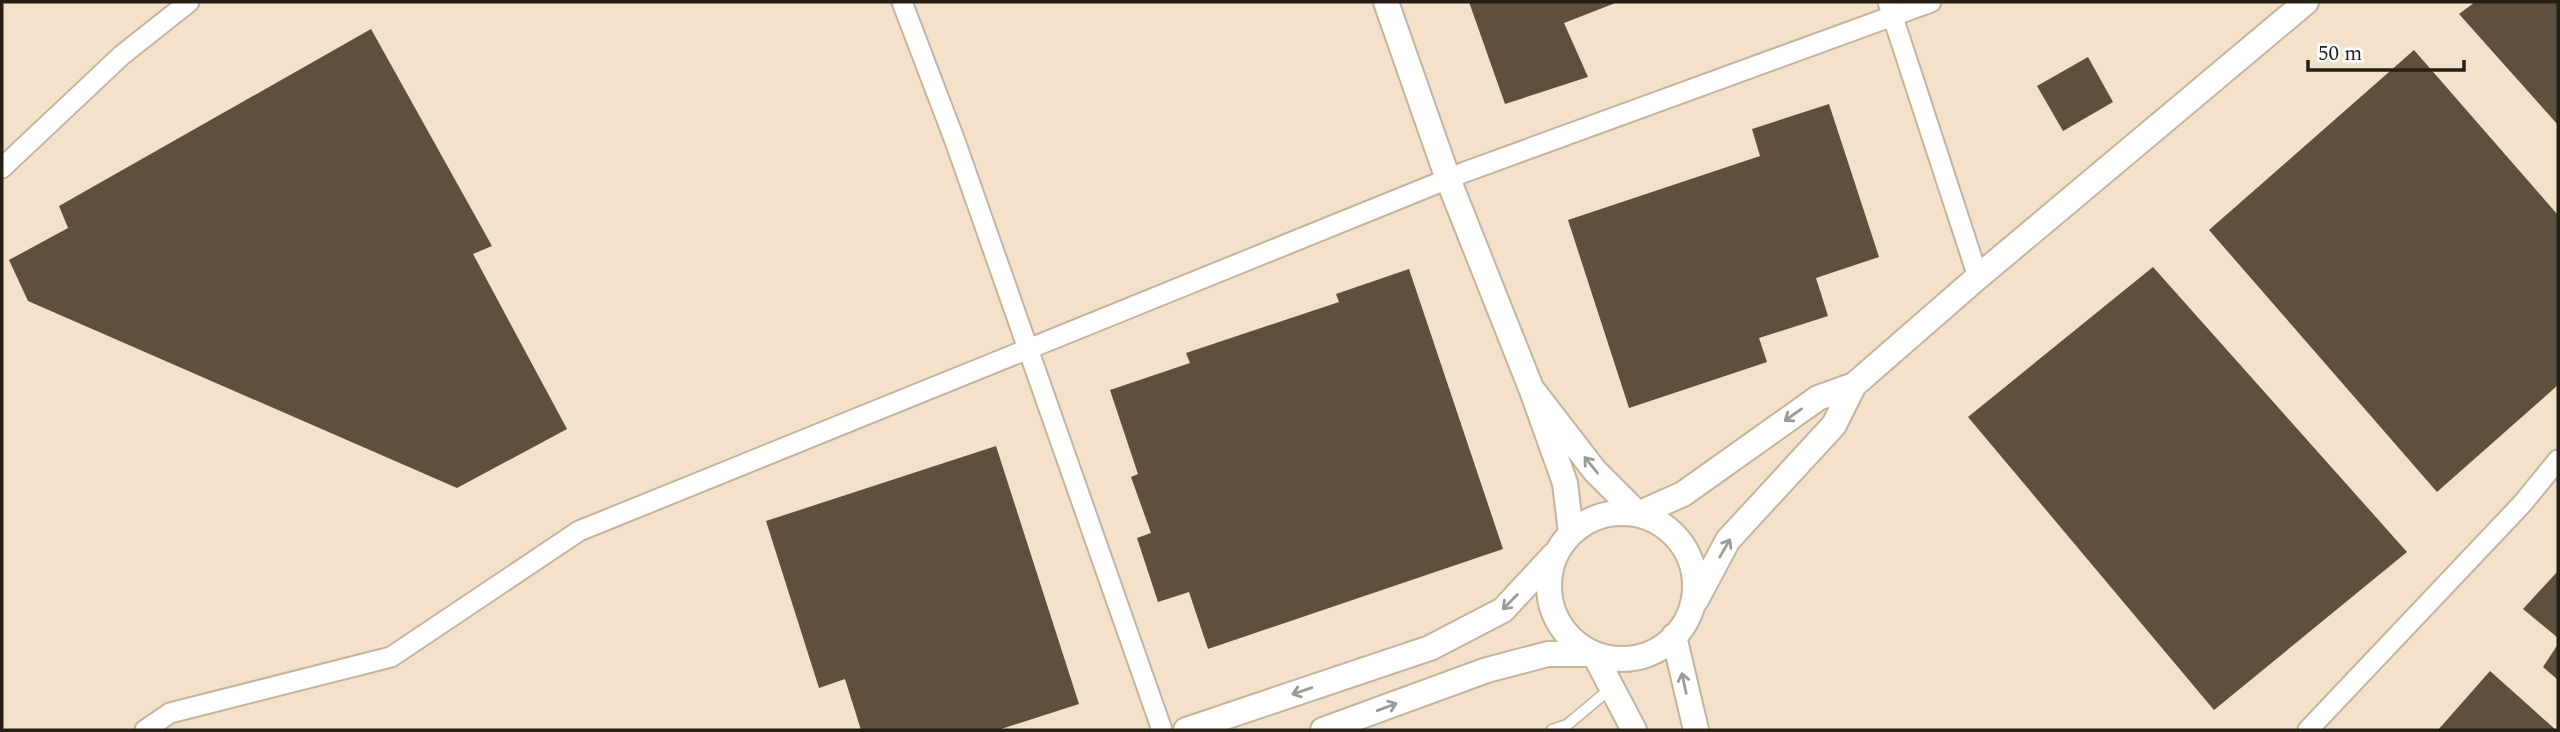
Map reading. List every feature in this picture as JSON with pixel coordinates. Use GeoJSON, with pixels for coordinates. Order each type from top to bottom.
{"type":"FeatureCollection","features":[{"type":"Feature","properties":{"kind":"street"},"geometry":{"type":"LineString","coordinates":[[2,168],[122,55],[189,2]]}},
{"type":"Feature","properties":{"kind":"street"},"geometry":{"type":"LineString","coordinates":[[902,2],[956,141],[1162,730]]}},
{"type":"Feature","properties":{"kind":"street"},"geometry":{"type":"LineString","coordinates":[[1387,2],[1448,179],[1531,388],[1565,483],[1564,542],[1549,575],[1550,600],[1559,622],[1574,641],[1594,654],[1634,730]]}},
{"type":"Feature","properties":{"kind":"street"},"geometry":{"type":"LineString","coordinates":[[145,730],[170,713],[391,657],[579,531],[1448,179],[1891,9],[1931,2]]}},
{"type":"Feature","properties":{"kind":"street"},"geometry":{"type":"LineString","coordinates":[[1323,730],[1488,670],[1548,653],[1594,654],[1618,659],[1642,656],[1664,646],[1674,636],[1692,608],[1728,540],[1834,425],[1854,386],[1978,277],[2306,2]]}},
{"type":"Feature","properties":{"kind":"street"},"geometry":{"type":"LineString","coordinates":[[1891,9],[1978,277]]}},
{"type":"Feature","properties":{"kind":"street"},"geometry":{"type":"LineString","coordinates":[[1638,514],[1683,494],[1818,398],[1854,386]]}},
{"type":"Feature","properties":{"kind":"street"},"geometry":{"type":"LineString","coordinates":[[1531,388],[1595,471],[1638,514]]}},
{"type":"Feature","properties":{"kind":"street"},"geometry":{"type":"LineString","coordinates":[[2308,730],[2522,504],[2558,460]]}},
{"type":"Feature","properties":{"kind":"street"},"geometry":{"type":"LineString","coordinates":[[1186,730],[1430,648],[1503,610],[1564,542],[1591,519],[1614,513],[1638,514],[1660,523],[1679,539],[1691,560],[1695,584],[1692,608]]}},
{"type":"Feature","properties":{"kind":"street"},"geometry":{"type":"LineString","coordinates":[[1674,636],[1696,730]]}},
{"type":"Feature","properties":{"kind":"lane"},"geometry":{"type":"LineString","coordinates":[[1552,730],[1569,728],[1612,688]]}},
{"type":"Feature","properties":{"kind":"building"},"geometry":{"type":"Polygon","coordinates":[[[1469,2],[1618,2],[1564,23],[1588,77],[1505,104],[1469,2]]]}},
{"type":"Feature","properties":{"kind":"building"},"geometry":{"type":"Polygon","coordinates":[[[2475,2],[2558,2],[2558,125],[2459,14],[2475,2]]]}},
{"type":"Feature","properties":{"kind":"building"},"geometry":{"type":"Polygon","coordinates":[[[371,29],[492,246],[473,254],[567,429],[457,488],[28,301],[9,260],[68,228],[59,206],[371,29]]]}},
{"type":"Feature","properties":{"kind":"building"},"geometry":{"type":"Polygon","coordinates":[[[2414,50],[2558,215],[2558,385],[2437,492],[2209,230],[2414,50]]]}},
{"type":"Feature","properties":{"kind":"building"},"geometry":{"type":"Polygon","coordinates":[[[2088,57],[2113,102],[2063,131],[2037,86],[2088,57]]]}},
{"type":"Feature","properties":{"kind":"building"},"geometry":{"type":"Polygon","coordinates":[[[1829,104],[1879,257],[1816,278],[1828,316],[1759,338],[1767,362],[1629,408],[1568,220],[1760,156],[1752,129],[1829,104]]]}},
{"type":"Feature","properties":{"kind":"building"},"geometry":{"type":"Polygon","coordinates":[[[2153,267],[2407,552],[2214,710],[1968,417],[2153,267]]]}},
{"type":"Feature","properties":{"kind":"building"},"geometry":{"type":"Polygon","coordinates":[[[1409,269],[1503,549],[1208,649],[1189,592],[1158,602],[1137,538],[1151,533],[1131,477],[1138,474],[1110,390],[1190,363],[1186,353],[1339,302],[1336,294],[1409,269]]]}},
{"type":"Feature","properties":{"kind":"building"},"geometry":{"type":"Polygon","coordinates":[[[996,446],[1079,704],[998,730],[861,730],[845,679],[819,688],[766,521],[996,446]]]}},
{"type":"Feature","properties":{"kind":"building"},"geometry":{"type":"Polygon","coordinates":[[[2558,571],[2558,638],[2523,609],[2558,571]]]}},
{"type":"Feature","properties":{"kind":"building"},"geometry":{"type":"Polygon","coordinates":[[[2558,644],[2558,680],[2543,667],[2558,644]]]}},
{"type":"Feature","properties":{"kind":"building"},"geometry":{"type":"Polygon","coordinates":[[[2490,671],[2556,730],[2438,730],[2490,671]]]}}]}
